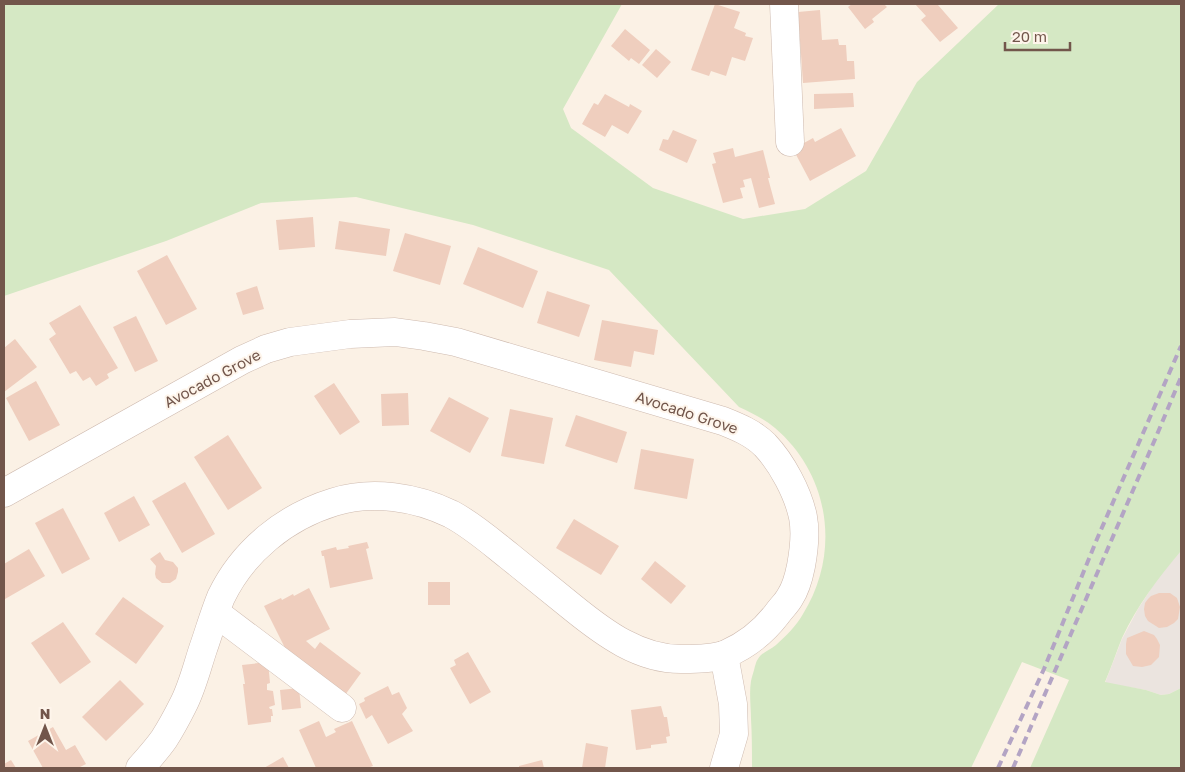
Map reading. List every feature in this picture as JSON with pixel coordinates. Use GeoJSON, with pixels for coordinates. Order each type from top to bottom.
{"type":"FeatureCollection","features":[{"type":"Feature","properties":{"kind":"street"},"geometry":{"type":"LineString","coordinates":[[784,4],[790,142]]}},
{"type":"Feature","properties":{"kind":"street","name":"Avocado Grove"},"geometry":{"type":"LineString","coordinates":[[4,493],[242,360],[266,349],[290,342],[350,334],[395,332],[465,345],[723,421],[747,431],[764,444],[776,458],[797,498],[803,517],[805,536],[799,576],[791,596],[768,626],[745,644],[724,655],[699,659],[666,659],[628,646],[596,627],[480,533],[450,514],[417,501],[380,496],[358,497],[336,501],[300,515],[270,536],[247,557],[232,577],[220,599],[184,703],[163,740],[140,768]]}},
{"type":"Feature","properties":{"kind":"street"},"geometry":{"type":"LineString","coordinates":[[216,612],[342,708]]}},
{"type":"Feature","properties":{"kind":"street"},"geometry":{"type":"LineString","coordinates":[[724,655],[733,704],[734,734],[724,768]]}},
{"type":"Feature","properties":{"kind":"shaded area"},"geometry":{"type":"Polygon","coordinates":[[[1181,551],[1181,688],[1169,694],[1161,695],[1146,690],[1105,683],[1122,639],[1138,609],[1160,575],[1181,551]]]}},
{"type":"Feature","properties":{"kind":"green space"},"geometry":{"type":"Polygon","coordinates":[[[4,4],[622,4],[563,109],[571,128],[653,188],[743,219],[805,209],[866,171],[917,82],[999,4],[1181,4],[1181,551],[1156,582],[1134,615],[1122,638],[1105,682],[1161,695],[1169,694],[1181,688],[1181,768],[1030,768],[1069,680],[1022,662],[971,768],[752,768],[750,690],[756,662],[761,655],[776,645],[794,627],[803,614],[815,590],[822,566],[825,541],[824,516],[818,491],[808,468],[794,447],[771,425],[739,407],[609,270],[473,225],[356,197],[261,203],[166,241],[4,296],[4,4]]]}},
{"type":"Feature","properties":{"kind":"building"},"geometry":{"type":"Polygon","coordinates":[[[715,4],[740,12],[734,28],[746,33],[745,36],[753,38],[745,61],[732,57],[726,76],[711,71],[709,76],[691,70],[715,4]]]}},
{"type":"Feature","properties":{"kind":"building"},"geometry":{"type":"Polygon","coordinates":[[[852,4],[884,4],[887,7],[872,19],[874,22],[865,29],[848,7],[852,4]]]}},
{"type":"Feature","properties":{"kind":"building"},"geometry":{"type":"Polygon","coordinates":[[[915,4],[939,4],[958,28],[940,42],[921,20],[926,16],[915,4]]]}},
{"type":"Feature","properties":{"kind":"building"},"geometry":{"type":"Polygon","coordinates":[[[820,10],[822,40],[838,39],[839,45],[846,45],[847,61],[854,61],[855,79],[803,83],[798,12],[820,10]]]}},
{"type":"Feature","properties":{"kind":"building"},"geometry":{"type":"Polygon","coordinates":[[[625,29],[650,50],[639,64],[631,58],[629,61],[611,46],[625,29]]]}},
{"type":"Feature","properties":{"kind":"building"},"geometry":{"type":"Polygon","coordinates":[[[656,49],[671,62],[657,78],[642,65],[656,49]]]}},
{"type":"Feature","properties":{"kind":"building"},"geometry":{"type":"Polygon","coordinates":[[[853,93],[854,107],[814,109],[814,94],[853,93]]]}},
{"type":"Feature","properties":{"kind":"building"},"geometry":{"type":"Polygon","coordinates":[[[605,94],[629,107],[630,104],[642,111],[628,134],[612,125],[605,137],[582,124],[594,103],[598,105],[605,94]]]}},
{"type":"Feature","properties":{"kind":"building"},"geometry":{"type":"Polygon","coordinates":[[[841,128],[856,156],[810,181],[793,149],[813,138],[815,142],[841,128]]]}},
{"type":"Feature","properties":{"kind":"building"},"geometry":{"type":"Polygon","coordinates":[[[673,130],[697,140],[687,163],[659,150],[663,139],[668,140],[673,130]]]}},
{"type":"Feature","properties":{"kind":"building"},"geometry":{"type":"Polygon","coordinates":[[[733,148],[735,157],[763,150],[775,204],[759,208],[751,178],[743,180],[745,187],[740,188],[743,198],[723,203],[712,164],[716,163],[713,153],[733,148]]]}},
{"type":"Feature","properties":{"kind":"building"},"geometry":{"type":"Polygon","coordinates":[[[313,217],[315,247],[279,250],[276,220],[313,217]]]}},
{"type":"Feature","properties":{"kind":"building"},"geometry":{"type":"Polygon","coordinates":[[[339,221],[390,229],[386,256],[335,249],[339,221]]]}},
{"type":"Feature","properties":{"kind":"building"},"geometry":{"type":"Polygon","coordinates":[[[405,233],[451,246],[440,285],[393,271],[405,233]]]}},
{"type":"Feature","properties":{"kind":"building"},"geometry":{"type":"Polygon","coordinates":[[[478,247],[538,271],[523,308],[463,284],[478,247]]]}},
{"type":"Feature","properties":{"kind":"building"},"geometry":{"type":"Polygon","coordinates":[[[167,255],[197,309],[166,325],[137,271],[167,255]]]}},
{"type":"Feature","properties":{"kind":"building"},"geometry":{"type":"Polygon","coordinates":[[[257,286],[264,309],[243,315],[236,293],[257,286]]]}},
{"type":"Feature","properties":{"kind":"building"},"geometry":{"type":"Polygon","coordinates":[[[547,291],[590,305],[579,337],[537,323],[547,291]]]}},
{"type":"Feature","properties":{"kind":"building"},"geometry":{"type":"Polygon","coordinates":[[[80,305],[118,368],[107,374],[109,378],[96,386],[90,377],[83,381],[76,371],[70,374],[49,339],[56,334],[49,323],[80,305]]]}},
{"type":"Feature","properties":{"kind":"building"},"geometry":{"type":"Polygon","coordinates":[[[136,316],[158,361],[135,372],[113,327],[136,316]]]}},
{"type":"Feature","properties":{"kind":"building"},"geometry":{"type":"Polygon","coordinates":[[[602,320],[658,330],[654,355],[634,351],[631,367],[594,360],[602,320]]]}},
{"type":"Feature","properties":{"kind":"building"},"geometry":{"type":"Polygon","coordinates":[[[15,339],[37,367],[4,392],[4,348],[15,339]]]}},
{"type":"Feature","properties":{"kind":"building"},"geometry":{"type":"Polygon","coordinates":[[[36,381],[60,425],[29,441],[6,398],[36,381]]]}},
{"type":"Feature","properties":{"kind":"building"},"geometry":{"type":"Polygon","coordinates":[[[334,383],[360,422],[340,435],[314,396],[334,383]]]}},
{"type":"Feature","properties":{"kind":"building"},"geometry":{"type":"Polygon","coordinates":[[[408,393],[409,425],[382,426],[381,394],[408,393]]]}},
{"type":"Feature","properties":{"kind":"building"},"geometry":{"type":"Polygon","coordinates":[[[449,397],[489,418],[470,453],[430,431],[449,397]]]}},
{"type":"Feature","properties":{"kind":"building"},"geometry":{"type":"Polygon","coordinates":[[[510,409],[553,418],[544,464],[501,456],[510,409]]]}},
{"type":"Feature","properties":{"kind":"building"},"geometry":{"type":"Polygon","coordinates":[[[576,415],[627,432],[617,463],[565,446],[576,415]]]}},
{"type":"Feature","properties":{"kind":"building"},"geometry":{"type":"Polygon","coordinates":[[[228,435],[262,488],[228,510],[194,457],[228,435]]]}},
{"type":"Feature","properties":{"kind":"building"},"geometry":{"type":"Polygon","coordinates":[[[641,449],[694,459],[687,499],[634,489],[641,449]]]}},
{"type":"Feature","properties":{"kind":"building"},"geometry":{"type":"Polygon","coordinates":[[[185,482],[215,534],[182,553],[152,501],[185,482]]]}},
{"type":"Feature","properties":{"kind":"building"},"geometry":{"type":"Polygon","coordinates":[[[134,496],[150,525],[119,542],[104,513],[134,496]]]}},
{"type":"Feature","properties":{"kind":"building"},"geometry":{"type":"Polygon","coordinates":[[[63,508],[90,559],[62,574],[35,523],[63,508]]]}},
{"type":"Feature","properties":{"kind":"building"},"geometry":{"type":"Polygon","coordinates":[[[574,519],[619,546],[601,575],[556,548],[574,519]]]}},
{"type":"Feature","properties":{"kind":"building"},"geometry":{"type":"Polygon","coordinates":[[[367,542],[369,548],[366,549],[373,579],[330,588],[324,556],[322,556],[321,551],[336,547],[337,550],[349,548],[348,546],[367,542]]]}},
{"type":"Feature","properties":{"kind":"building"},"geometry":{"type":"Polygon","coordinates":[[[29,549],[45,576],[5,599],[4,564],[29,549]]]}},
{"type":"Feature","properties":{"kind":"building"},"geometry":{"type":"Polygon","coordinates":[[[160,552],[165,560],[173,562],[178,568],[176,579],[170,583],[162,583],[156,578],[156,566],[150,559],[160,552]]]}},
{"type":"Feature","properties":{"kind":"building"},"geometry":{"type":"Polygon","coordinates":[[[655,561],[686,586],[671,604],[641,579],[655,561]]]}},
{"type":"Feature","properties":{"kind":"building"},"geometry":{"type":"Polygon","coordinates":[[[428,582],[450,582],[450,605],[428,605],[428,582]]]}},
{"type":"Feature","properties":{"kind":"building"},"geometry":{"type":"Polygon","coordinates":[[[309,588],[330,629],[306,641],[315,649],[320,642],[361,673],[345,695],[286,650],[264,606],[293,594],[294,596],[309,588]]]}},
{"type":"Feature","properties":{"kind":"building"},"geometry":{"type":"Polygon","coordinates":[[[1159,593],[1170,593],[1177,598],[1180,607],[1178,619],[1174,623],[1167,627],[1159,628],[1148,621],[1144,609],[1148,599],[1159,593]]]}},
{"type":"Feature","properties":{"kind":"building"},"geometry":{"type":"Polygon","coordinates":[[[123,597],[164,626],[136,664],[95,634],[123,597]]]}},
{"type":"Feature","properties":{"kind":"building"},"geometry":{"type":"Polygon","coordinates":[[[63,622],[91,662],[60,684],[31,643],[63,622]]]}},
{"type":"Feature","properties":{"kind":"building"},"geometry":{"type":"Polygon","coordinates":[[[1144,631],[1154,635],[1157,639],[1160,645],[1159,657],[1151,665],[1133,666],[1126,654],[1127,638],[1144,631]]]}},
{"type":"Feature","properties":{"kind":"building"},"geometry":{"type":"Polygon","coordinates":[[[468,652],[491,692],[470,704],[450,668],[456,665],[454,660],[468,652]]]}},
{"type":"Feature","properties":{"kind":"building"},"geometry":{"type":"Polygon","coordinates":[[[268,662],[270,683],[267,684],[267,690],[273,691],[275,705],[269,707],[272,709],[273,716],[271,716],[271,722],[248,725],[242,665],[268,662]]]}},
{"type":"Feature","properties":{"kind":"building"},"geometry":{"type":"Polygon","coordinates":[[[120,680],[144,704],[106,741],[82,717],[120,680]]]}},
{"type":"Feature","properties":{"kind":"building"},"geometry":{"type":"Polygon","coordinates":[[[388,686],[392,695],[399,692],[407,708],[402,714],[413,731],[388,744],[372,715],[366,719],[359,704],[365,701],[364,698],[388,686]]]}},
{"type":"Feature","properties":{"kind":"building"},"geometry":{"type":"Polygon","coordinates":[[[299,688],[301,708],[282,710],[280,690],[299,688]]]}},
{"type":"Feature","properties":{"kind":"building"},"geometry":{"type":"Polygon","coordinates":[[[661,706],[664,717],[667,717],[670,736],[666,737],[667,743],[651,745],[651,748],[636,750],[631,710],[661,706]]]}},
{"type":"Feature","properties":{"kind":"building"},"geometry":{"type":"Polygon","coordinates":[[[319,721],[326,737],[336,732],[334,729],[352,721],[373,766],[367,768],[316,768],[299,730],[319,721]]]}},
{"type":"Feature","properties":{"kind":"building"},"geometry":{"type":"Polygon","coordinates":[[[53,727],[66,750],[75,745],[86,764],[78,768],[43,768],[28,741],[53,727]]]}},
{"type":"Feature","properties":{"kind":"building"},"geometry":{"type":"Polygon","coordinates":[[[586,743],[608,747],[605,768],[582,768],[586,743]]]}},
{"type":"Feature","properties":{"kind":"building"},"geometry":{"type":"Polygon","coordinates":[[[283,757],[289,768],[264,768],[283,757]]]}},
{"type":"Feature","properties":{"kind":"building"},"geometry":{"type":"Polygon","coordinates":[[[11,760],[16,768],[4,768],[4,764],[11,760]]]}},
{"type":"Feature","properties":{"kind":"building"},"geometry":{"type":"Polygon","coordinates":[[[542,760],[544,768],[519,768],[519,766],[542,760]]]}},
{"type":"Feature","properties":{"kind":"railway"},"geometry":{"type":"LineString","coordinates":[[998,768],[1044,669],[1097,539],[1181,346]]}},
{"type":"Feature","properties":{"kind":"railway"},"geometry":{"type":"LineString","coordinates":[[1013,768],[1181,377]]}}]}
